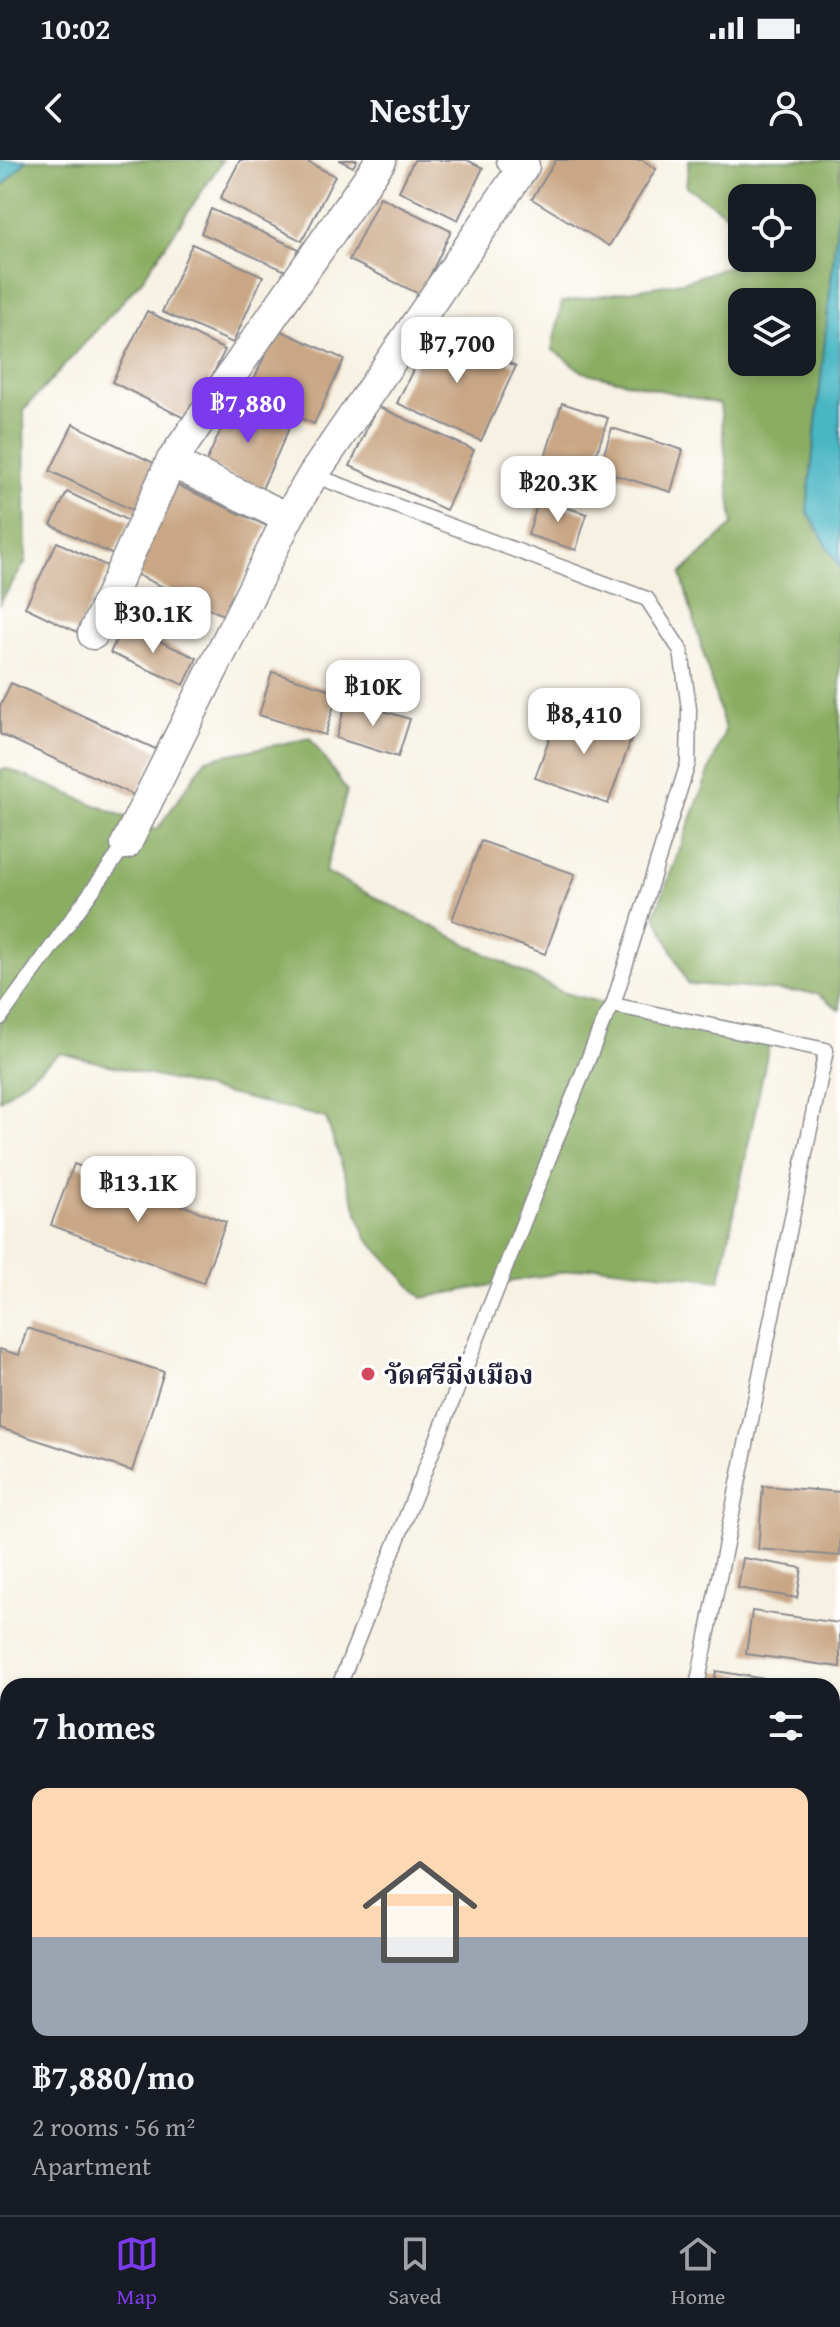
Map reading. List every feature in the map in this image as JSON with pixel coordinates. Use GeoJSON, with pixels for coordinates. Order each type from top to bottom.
{"type":"FeatureCollection","features":[{"type":"Feature","properties":{"kind":"street"},"geometry":{"type":"LineString","coordinates":[[93,634],[171,462],[381,160]]}},
{"type":"Feature","properties":{"kind":"street"},"geometry":{"type":"LineString","coordinates":[[126,844],[288,518],[313,475],[524,166],[512,160]]}},
{"type":"Feature","properties":{"kind":"street"},"geometry":{"type":"LineString","coordinates":[[171,462],[288,518]]}},
{"type":"Feature","properties":{"kind":"lane"},"geometry":{"type":"LineString","coordinates":[[313,475],[647,599],[681,651],[689,709],[688,763],[613,1005],[597,1036],[342,1678]]}},
{"type":"Feature","properties":{"kind":"lane"},"geometry":{"type":"LineString","coordinates":[[0,1018],[126,844]]}},
{"type":"Feature","properties":{"kind":"lane"},"geometry":{"type":"LineString","coordinates":[[613,1005],[826,1050],[699,1678]]}},
{"type":"Feature","properties":{"kind":"green space"},"geometry":{"type":"Polygon","coordinates":[[[27,160],[223,160],[142,280],[24,410],[26,561],[0,603],[0,189],[27,160]]]}},
{"type":"Feature","properties":{"kind":"green space"},"geometry":{"type":"Polygon","coordinates":[[[689,160],[840,160],[840,196],[807,511],[840,568],[840,1010],[817,993],[688,984],[655,914],[725,730],[681,574],[733,524],[720,404],[583,372],[552,349],[562,302],[682,282],[728,267],[728,272],[816,272],[816,184],[728,184],[728,215],[686,186],[689,160]]]}},
{"type":"Feature","properties":{"kind":"green space"},"geometry":{"type":"Polygon","coordinates":[[[310,738],[347,791],[325,872],[564,993],[769,1045],[720,1280],[596,1266],[422,1298],[366,1237],[326,1118],[60,1053],[0,1100],[0,770],[8,769],[157,830],[206,759],[310,738]]]}},
{"type":"Feature","properties":{"kind":"water"},"geometry":{"type":"Polygon","coordinates":[[[0,160],[27,160],[0,189],[0,160]]]}},
{"type":"Feature","properties":{"kind":"water"},"geometry":{"type":"Polygon","coordinates":[[[840,196],[840,568],[807,511],[840,196]]]}},
{"type":"Feature","properties":{"kind":"building"},"geometry":{"type":"Polygon","coordinates":[[[240,160],[304,160],[335,176],[302,241],[220,199],[240,160]]]}},
{"type":"Feature","properties":{"kind":"building"},"geometry":{"type":"Polygon","coordinates":[[[339,160],[357,160],[353,167],[339,160]]]}},
{"type":"Feature","properties":{"kind":"building"},"geometry":{"type":"Polygon","coordinates":[[[414,160],[467,160],[483,168],[458,220],[399,191],[414,160]]]}},
{"type":"Feature","properties":{"kind":"building"},"geometry":{"type":"Polygon","coordinates":[[[556,160],[642,160],[656,169],[609,246],[532,199],[556,160]]]}},
{"type":"Feature","properties":{"kind":"building"},"geometry":{"type":"Polygon","coordinates":[[[380,197],[451,231],[421,295],[349,260],[380,197]]]}},
{"type":"Feature","properties":{"kind":"building"},"geometry":{"type":"Polygon","coordinates":[[[211,209],[299,249],[288,272],[201,233],[211,209]]]}},
{"type":"Feature","properties":{"kind":"building"},"geometry":{"type":"Polygon","coordinates":[[[192,244],[263,276],[233,343],[162,312],[192,244]]]}},
{"type":"Feature","properties":{"kind":"building"},"geometry":{"type":"Polygon","coordinates":[[[147,311],[225,350],[190,421],[112,382],[147,311]]]}},
{"type":"Feature","properties":{"kind":"building"},"geometry":{"type":"Polygon","coordinates":[[[433,328],[516,366],[481,441],[397,403],[433,328]]]}},
{"type":"Feature","properties":{"kind":"building"},"geometry":{"type":"Polygon","coordinates":[[[277,329],[344,359],[314,424],[247,394],[277,329]]]}},
{"type":"Feature","properties":{"kind":"building"},"geometry":{"type":"Polygon","coordinates":[[[234,401],[290,426],[262,489],[205,464],[234,401]]]}},
{"type":"Feature","properties":{"kind":"building"},"geometry":{"type":"Polygon","coordinates":[[[562,403],[608,418],[582,500],[536,486],[562,403]]]}},
{"type":"Feature","properties":{"kind":"building"},"geometry":{"type":"Polygon","coordinates":[[[377,406],[474,450],[446,510],[350,466],[377,406]]]}},
{"type":"Feature","properties":{"kind":"building"},"geometry":{"type":"Polygon","coordinates":[[[73,424],[158,465],[136,512],[50,471],[73,424]]]}},
{"type":"Feature","properties":{"kind":"building"},"geometry":{"type":"Polygon","coordinates":[[[612,428],[683,450],[671,492],[599,470],[612,428]]]}},
{"type":"Feature","properties":{"kind":"building"},"geometry":{"type":"Polygon","coordinates":[[[175,484],[267,526],[225,616],[133,573],[175,484]]]}},
{"type":"Feature","properties":{"kind":"building"},"geometry":{"type":"Polygon","coordinates":[[[67,492],[129,521],[113,555],[51,525],[67,492]]]}},
{"type":"Feature","properties":{"kind":"building"},"geometry":{"type":"Polygon","coordinates":[[[539,499],[587,514],[576,550],[528,535],[539,499]]]}},
{"type":"Feature","properties":{"kind":"building"},"geometry":{"type":"Polygon","coordinates":[[[57,542],[109,567],[77,632],[25,607],[57,542]]]}},
{"type":"Feature","properties":{"kind":"building"},"geometry":{"type":"Polygon","coordinates":[[[123,625],[197,658],[184,685],[110,653],[123,625]]]}},
{"type":"Feature","properties":{"kind":"building"},"geometry":{"type":"Polygon","coordinates":[[[272,672],[338,692],[325,735],[259,715],[272,672]]]}},
{"type":"Feature","properties":{"kind":"building"},"geometry":{"type":"Polygon","coordinates":[[[11,683],[158,750],[136,796],[0,734],[0,706],[11,683]]]}},
{"type":"Feature","properties":{"kind":"building"},"geometry":{"type":"Polygon","coordinates":[[[347,700],[410,719],[398,757],[336,738],[347,700]]]}},
{"type":"Feature","properties":{"kind":"building"},"geometry":{"type":"Polygon","coordinates":[[[560,708],[633,734],[608,804],[535,778],[560,708]]]}},
{"type":"Feature","properties":{"kind":"building"},"geometry":{"type":"Polygon","coordinates":[[[481,841],[575,874],[545,954],[452,920],[481,841]]]}},
{"type":"Feature","properties":{"kind":"building"},"geometry":{"type":"Polygon","coordinates":[[[74,1164],[226,1222],[203,1283],[51,1225],[74,1164]]]}},
{"type":"Feature","properties":{"kind":"building"},"geometry":{"type":"Polygon","coordinates":[[[27,1328],[164,1372],[132,1471],[0,1428],[0,1349],[19,1355],[27,1328]]]}},
{"type":"Feature","properties":{"kind":"building"},"geometry":{"type":"Polygon","coordinates":[[[763,1486],[840,1492],[840,1556],[758,1549],[763,1486]]]}},
{"type":"Feature","properties":{"kind":"building"},"geometry":{"type":"Polygon","coordinates":[[[743,1558],[802,1568],[797,1598],[738,1588],[743,1558]]]}},
{"type":"Feature","properties":{"kind":"building"},"geometry":{"type":"Polygon","coordinates":[[[752,1611],[840,1623],[840,1667],[746,1654],[752,1611]]]}},
{"type":"Feature","properties":{"kind":"building"},"geometry":{"type":"Polygon","coordinates":[[[716,1671],[759,1678],[715,1678],[716,1671]]]}},
{"type":"Feature","properties":{"kind":"place","name":"วัดศรีมิ่งเมือง"},"geometry":{"type":"Point","coordinates":[368,1374]}}]}
